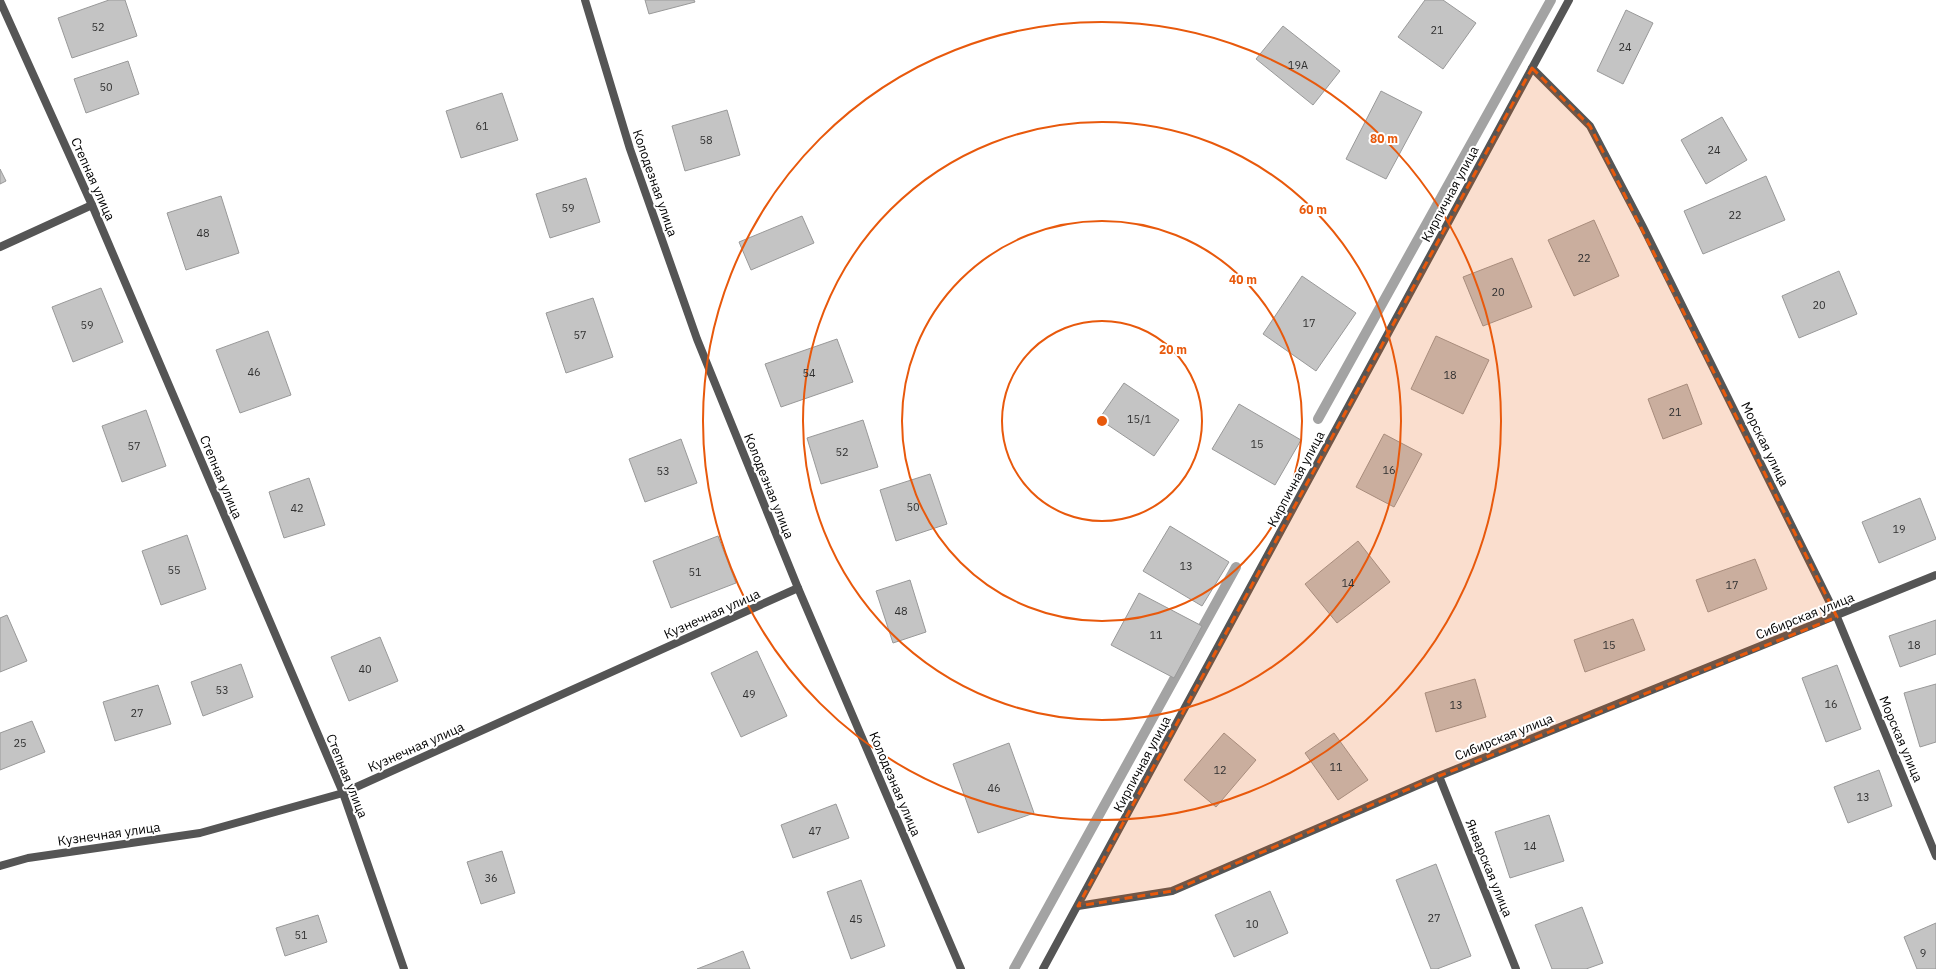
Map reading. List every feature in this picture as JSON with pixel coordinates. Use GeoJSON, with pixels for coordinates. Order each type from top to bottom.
{"type":"FeatureCollection","features":[{"type":"Feature","properties":{"kind":"street","name":"Колодезная улица"},"geometry":{"type":"LineString","coordinates":[[585,0],[630,150],[697,339],[798,588],[961,969]]}},
{"type":"Feature","properties":{"kind":"street","name":"Кирпичная улица"},"geometry":{"type":"LineString","coordinates":[[1043,969],[1569,0]]}},
{"type":"Feature","properties":{"kind":"street","name":"Степная улица"},"geometry":{"type":"LineString","coordinates":[[0,1],[92,205],[342,793],[404,969]]}},
{"type":"Feature","properties":{"kind":"street","name":"Морская улица"},"geometry":{"type":"LineString","coordinates":[[1532,68],[1590,126],[1643,227],[1837,617],[1936,856]]}},
{"type":"Feature","properties":{"kind":"street"},"geometry":{"type":"LineString","coordinates":[[0,247],[92,205]]}},
{"type":"Feature","properties":{"kind":"street","name":"Сибирская улица"},"geometry":{"type":"LineString","coordinates":[[1078,906],[1172,891],[1439,776],[1837,617],[1936,575]]}},
{"type":"Feature","properties":{"kind":"street","name":"Кузнечная улица"},"geometry":{"type":"LineString","coordinates":[[0,866],[28,858],[200,833],[342,793],[798,588]]}},
{"type":"Feature","properties":{"kind":"street","name":"Январская улица"},"geometry":{"type":"LineString","coordinates":[[1439,776],[1516,969]]}},
{"type":"Feature","properties":{"kind":"highlighted area"},"geometry":{"type":"Polygon","coordinates":[[[1532,68],[1590,126],[1837,617],[1439,776],[1172,891],[1078,906],[1532,68]]]}},
{"type":"Feature","properties":{"kind":"building"},"geometry":{"type":"Polygon","coordinates":[[[109,0],[125,0],[137,36],[72,58],[58,18],[109,0]]]}},
{"type":"Feature","properties":{"kind":"building"},"geometry":{"type":"Polygon","coordinates":[[[645,0],[694,0],[695,2],[649,14],[645,0]]]}},
{"type":"Feature","properties":{"kind":"building"},"geometry":{"type":"Polygon","coordinates":[[[1425,0],[1443,0],[1476,23],[1443,69],[1398,37],[1425,0]]]}},
{"type":"Feature","properties":{"kind":"building"},"geometry":{"type":"Polygon","coordinates":[[[1626,10],[1653,23],[1623,84],[1597,71],[1626,10]]]}},
{"type":"Feature","properties":{"kind":"building"},"geometry":{"type":"Polygon","coordinates":[[[1283,26],[1340,71],[1313,105],[1256,59],[1283,26]]]}},
{"type":"Feature","properties":{"kind":"building"},"geometry":{"type":"Polygon","coordinates":[[[128,61],[139,94],[86,113],[74,79],[128,61]]]}},
{"type":"Feature","properties":{"kind":"building"},"geometry":{"type":"Polygon","coordinates":[[[1381,91],[1422,112],[1386,179],[1346,159],[1381,91]]]}},
{"type":"Feature","properties":{"kind":"building"},"geometry":{"type":"Polygon","coordinates":[[[502,93],[518,140],[461,158],[446,111],[502,93]]]}},
{"type":"Feature","properties":{"kind":"building"},"geometry":{"type":"Polygon","coordinates":[[[727,110],[740,155],[685,171],[672,126],[727,110]]]}},
{"type":"Feature","properties":{"kind":"building"},"geometry":{"type":"Polygon","coordinates":[[[1722,117],[1747,160],[1706,184],[1681,140],[1722,117]]]}},
{"type":"Feature","properties":{"kind":"building"},"geometry":{"type":"Polygon","coordinates":[[[0,169],[6,181],[0,184],[0,169]]]}},
{"type":"Feature","properties":{"kind":"building"},"geometry":{"type":"Polygon","coordinates":[[[1766,176],[1785,220],[1703,254],[1684,211],[1766,176]]]}},
{"type":"Feature","properties":{"kind":"building"},"geometry":{"type":"Polygon","coordinates":[[[586,178],[600,222],[550,238],[536,194],[586,178]]]}},
{"type":"Feature","properties":{"kind":"building"},"geometry":{"type":"Polygon","coordinates":[[[221,196],[239,253],[186,270],[167,213],[221,196]]]}},
{"type":"Feature","properties":{"kind":"building"},"geometry":{"type":"Polygon","coordinates":[[[802,216],[814,243],[751,270],[739,242],[802,216]]]}},
{"type":"Feature","properties":{"kind":"building"},"geometry":{"type":"Polygon","coordinates":[[[1594,220],[1619,276],[1574,296],[1548,240],[1594,220]]]}},
{"type":"Feature","properties":{"kind":"building"},"geometry":{"type":"Polygon","coordinates":[[[1512,258],[1532,307],[1483,326],[1463,277],[1512,258]]]}},
{"type":"Feature","properties":{"kind":"building"},"geometry":{"type":"Polygon","coordinates":[[[1839,271],[1857,314],[1799,338],[1782,296],[1839,271]]]}},
{"type":"Feature","properties":{"kind":"building"},"geometry":{"type":"Polygon","coordinates":[[[1302,276],[1356,313],[1316,371],[1263,334],[1302,276]]]}},
{"type":"Feature","properties":{"kind":"building"},"geometry":{"type":"Polygon","coordinates":[[[101,288],[123,342],[73,362],[52,307],[101,288]]]}},
{"type":"Feature","properties":{"kind":"building"},"geometry":{"type":"Polygon","coordinates":[[[593,298],[613,357],[566,373],[546,313],[593,298]]]}},
{"type":"Feature","properties":{"kind":"building"},"geometry":{"type":"Polygon","coordinates":[[[268,331],[291,395],[240,413],[216,350],[268,331]]]}},
{"type":"Feature","properties":{"kind":"building"},"geometry":{"type":"Polygon","coordinates":[[[1436,336],[1489,360],[1463,414],[1411,389],[1436,336]]]}},
{"type":"Feature","properties":{"kind":"building"},"geometry":{"type":"Polygon","coordinates":[[[837,339],[853,382],[781,407],[765,364],[837,339]]]}},
{"type":"Feature","properties":{"kind":"building"},"geometry":{"type":"Polygon","coordinates":[[[1124,383],[1179,420],[1154,456],[1099,419],[1124,383]]]}},
{"type":"Feature","properties":{"kind":"building"},"geometry":{"type":"Polygon","coordinates":[[[1687,384],[1702,424],[1663,439],[1648,399],[1687,384]]]}},
{"type":"Feature","properties":{"kind":"building"},"geometry":{"type":"Polygon","coordinates":[[[1239,404],[1301,440],[1275,485],[1212,449],[1239,404]]]}},
{"type":"Feature","properties":{"kind":"building"},"geometry":{"type":"Polygon","coordinates":[[[146,410],[166,466],[122,482],[102,426],[146,410]]]}},
{"type":"Feature","properties":{"kind":"building"},"geometry":{"type":"Polygon","coordinates":[[[863,420],[878,467],[821,484],[807,438],[863,420]]]}},
{"type":"Feature","properties":{"kind":"building"},"geometry":{"type":"Polygon","coordinates":[[[1384,434],[1422,454],[1394,507],[1356,487],[1384,434]]]}},
{"type":"Feature","properties":{"kind":"building"},"geometry":{"type":"Polygon","coordinates":[[[681,439],[697,483],[645,502],[629,459],[681,439]]]}},
{"type":"Feature","properties":{"kind":"building"},"geometry":{"type":"Polygon","coordinates":[[[930,474],[947,524],[896,541],[880,490],[930,474]]]}},
{"type":"Feature","properties":{"kind":"building"},"geometry":{"type":"Polygon","coordinates":[[[309,478],[325,525],[284,538],[269,492],[309,478]]]}},
{"type":"Feature","properties":{"kind":"building"},"geometry":{"type":"Polygon","coordinates":[[[1920,498],[1936,539],[1879,563],[1862,522],[1920,498]]]}},
{"type":"Feature","properties":{"kind":"building"},"geometry":{"type":"Polygon","coordinates":[[[1170,526],[1229,562],[1202,606],[1143,571],[1170,526]]]}},
{"type":"Feature","properties":{"kind":"building"},"geometry":{"type":"Polygon","coordinates":[[[187,535],[206,589],[161,605],[142,551],[187,535]]]}},
{"type":"Feature","properties":{"kind":"building"},"geometry":{"type":"Polygon","coordinates":[[[718,536],[736,583],[671,608],[653,561],[718,536]]]}},
{"type":"Feature","properties":{"kind":"building"},"geometry":{"type":"Polygon","coordinates":[[[1358,541],[1390,582],[1337,623],[1305,584],[1358,541]]]}},
{"type":"Feature","properties":{"kind":"building"},"geometry":{"type":"Polygon","coordinates":[[[1755,559],[1767,589],[1708,612],[1696,580],[1755,559]]]}},
{"type":"Feature","properties":{"kind":"building"},"geometry":{"type":"Polygon","coordinates":[[[910,580],[926,632],[893,643],[876,591],[910,580]]]}},
{"type":"Feature","properties":{"kind":"building"},"geometry":{"type":"Polygon","coordinates":[[[1139,593],[1202,626],[1174,678],[1111,645],[1139,593]]]}},
{"type":"Feature","properties":{"kind":"building"},"geometry":{"type":"Polygon","coordinates":[[[7,615],[27,661],[0,672],[0,618],[7,615]]]}},
{"type":"Feature","properties":{"kind":"building"},"geometry":{"type":"Polygon","coordinates":[[[1633,619],[1645,650],[1585,672],[1574,640],[1633,619]]]}},
{"type":"Feature","properties":{"kind":"building"},"geometry":{"type":"Polygon","coordinates":[[[1936,620],[1936,654],[1900,667],[1889,636],[1936,620]]]}},
{"type":"Feature","properties":{"kind":"building"},"geometry":{"type":"Polygon","coordinates":[[[380,637],[398,681],[349,701],[331,657],[380,637]]]}},
{"type":"Feature","properties":{"kind":"building"},"geometry":{"type":"Polygon","coordinates":[[[757,651],[787,716],[741,737],[711,673],[757,651]]]}},
{"type":"Feature","properties":{"kind":"building"},"geometry":{"type":"Polygon","coordinates":[[[241,664],[253,697],[203,716],[191,682],[241,664]]]}},
{"type":"Feature","properties":{"kind":"building"},"geometry":{"type":"Polygon","coordinates":[[[1837,665],[1861,729],[1826,742],[1802,678],[1837,665]]]}},
{"type":"Feature","properties":{"kind":"building"},"geometry":{"type":"Polygon","coordinates":[[[1475,679],[1486,717],[1436,732],[1425,693],[1475,679]]]}},
{"type":"Feature","properties":{"kind":"building"},"geometry":{"type":"Polygon","coordinates":[[[1936,684],[1936,742],[1920,747],[1904,693],[1936,684]]]}},
{"type":"Feature","properties":{"kind":"building"},"geometry":{"type":"Polygon","coordinates":[[[158,685],[171,724],[115,741],[103,702],[158,685]]]}},
{"type":"Feature","properties":{"kind":"building"},"geometry":{"type":"Polygon","coordinates":[[[32,721],[45,752],[0,770],[0,733],[32,721]]]}},
{"type":"Feature","properties":{"kind":"building"},"geometry":{"type":"Polygon","coordinates":[[[1224,733],[1256,760],[1216,807],[1184,780],[1224,733]]]}},
{"type":"Feature","properties":{"kind":"building"},"geometry":{"type":"Polygon","coordinates":[[[1334,733],[1368,780],[1338,800],[1305,753],[1334,733]]]}},
{"type":"Feature","properties":{"kind":"building"},"geometry":{"type":"Polygon","coordinates":[[[1009,743],[1034,813],[978,833],[953,764],[1009,743]]]}},
{"type":"Feature","properties":{"kind":"building"},"geometry":{"type":"Polygon","coordinates":[[[1879,770],[1892,806],[1848,823],[1834,787],[1879,770]]]}},
{"type":"Feature","properties":{"kind":"building"},"geometry":{"type":"Polygon","coordinates":[[[836,804],[849,838],[793,858],[781,825],[836,804]]]}},
{"type":"Feature","properties":{"kind":"building"},"geometry":{"type":"Polygon","coordinates":[[[1549,815],[1564,861],[1510,878],[1495,832],[1549,815]]]}},
{"type":"Feature","properties":{"kind":"building"},"geometry":{"type":"Polygon","coordinates":[[[502,851],[515,893],[481,904],[467,862],[502,851]]]}},
{"type":"Feature","properties":{"kind":"building"},"geometry":{"type":"Polygon","coordinates":[[[1436,864],[1471,956],[1437,969],[1431,969],[1396,880],[1436,864]]]}},
{"type":"Feature","properties":{"kind":"building"},"geometry":{"type":"Polygon","coordinates":[[[861,880],[885,946],[851,959],[827,892],[861,880]]]}},
{"type":"Feature","properties":{"kind":"building"},"geometry":{"type":"Polygon","coordinates":[[[1270,891],[1288,933],[1234,957],[1215,915],[1270,891]]]}},
{"type":"Feature","properties":{"kind":"building"},"geometry":{"type":"Polygon","coordinates":[[[1582,907],[1603,963],[1586,969],[1552,969],[1535,925],[1582,907]]]}},
{"type":"Feature","properties":{"kind":"building"},"geometry":{"type":"Polygon","coordinates":[[[318,915],[327,942],[285,956],[276,928],[318,915]]]}},
{"type":"Feature","properties":{"kind":"building"},"geometry":{"type":"Polygon","coordinates":[[[1936,923],[1936,969],[1917,969],[1904,937],[1936,923]]]}},
{"type":"Feature","properties":{"kind":"building"},"geometry":{"type":"Polygon","coordinates":[[[743,951],[750,969],[697,969],[743,951]]]}},
{"type":"Feature","properties":{"kind":"waterway"},"geometry":{"type":"LineString","coordinates":[[1318,419],[1551,0]]}},
{"type":"Feature","properties":{"kind":"waterway"},"geometry":{"type":"LineString","coordinates":[[1014,969],[1236,567]]}}]}
